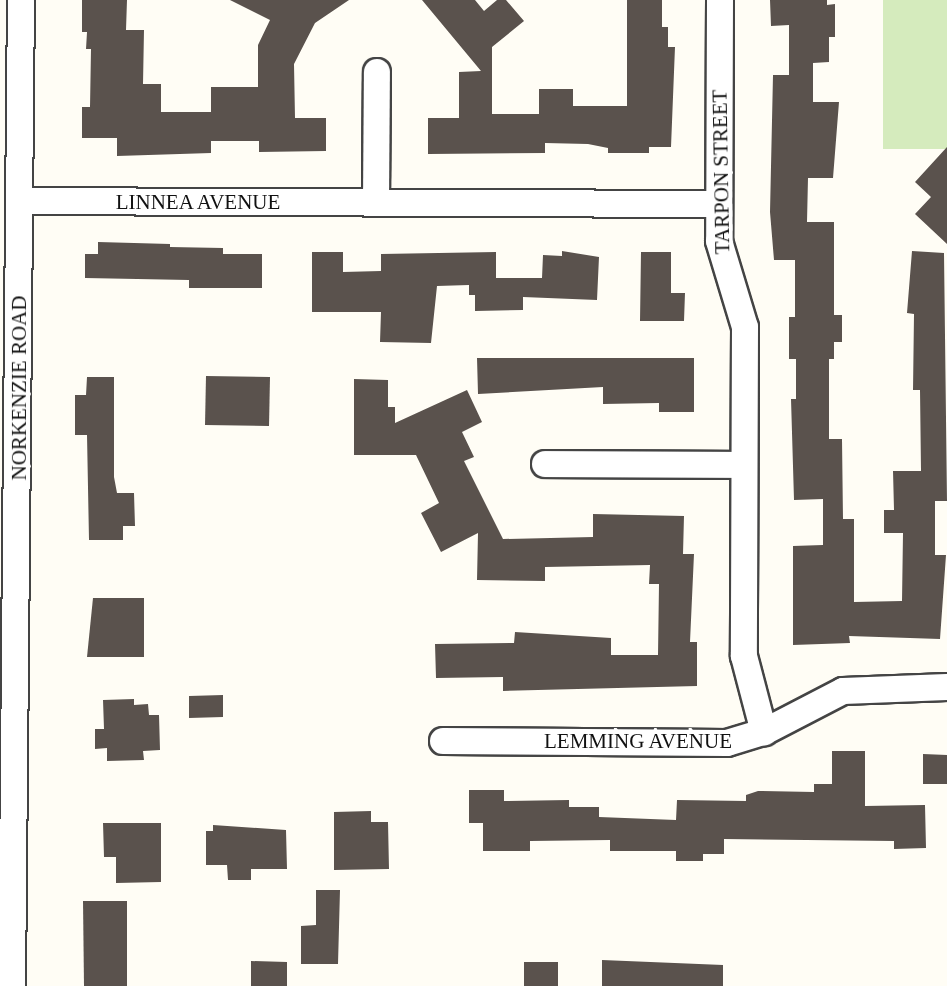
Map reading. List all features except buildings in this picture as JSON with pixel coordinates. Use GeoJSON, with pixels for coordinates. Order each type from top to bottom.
{"type":"FeatureCollection","features":[{"type":"Feature","properties":{"kind":"street","name":"NORKENZIE ROAD"},"geometry":{"type":"LineString","coordinates":[[12,986],[7,953],[10,300],[20,201],[21,0]]}},
{"type":"Feature","properties":{"kind":"street","name":"TARPON STREET"},"geometry":{"type":"LineString","coordinates":[[720,0],[720,254],[745,327],[744,656],[764,732]]}},
{"type":"Feature","properties":{"kind":"street"},"geometry":{"type":"LineString","coordinates":[[376,203],[377,72]]}},
{"type":"Feature","properties":{"kind":"street","name":"LINNEA AVENUE"},"geometry":{"type":"LineString","coordinates":[[20,201],[718,204]]}},
{"type":"Feature","properties":{"kind":"street"},"geometry":{"type":"LineString","coordinates":[[545,464],[744,465]]}},
{"type":"Feature","properties":{"kind":"street","name":"LEMMING AVENUE"},"geometry":{"type":"LineString","coordinates":[[443,741],[727,743],[764,732],[843,691],[947,687]]}},
{"type":"Feature","properties":{"kind":"green space"},"geometry":{"type":"Polygon","coordinates":[[[883,0],[947,0],[947,149],[883,149],[883,0]]]}}]}
